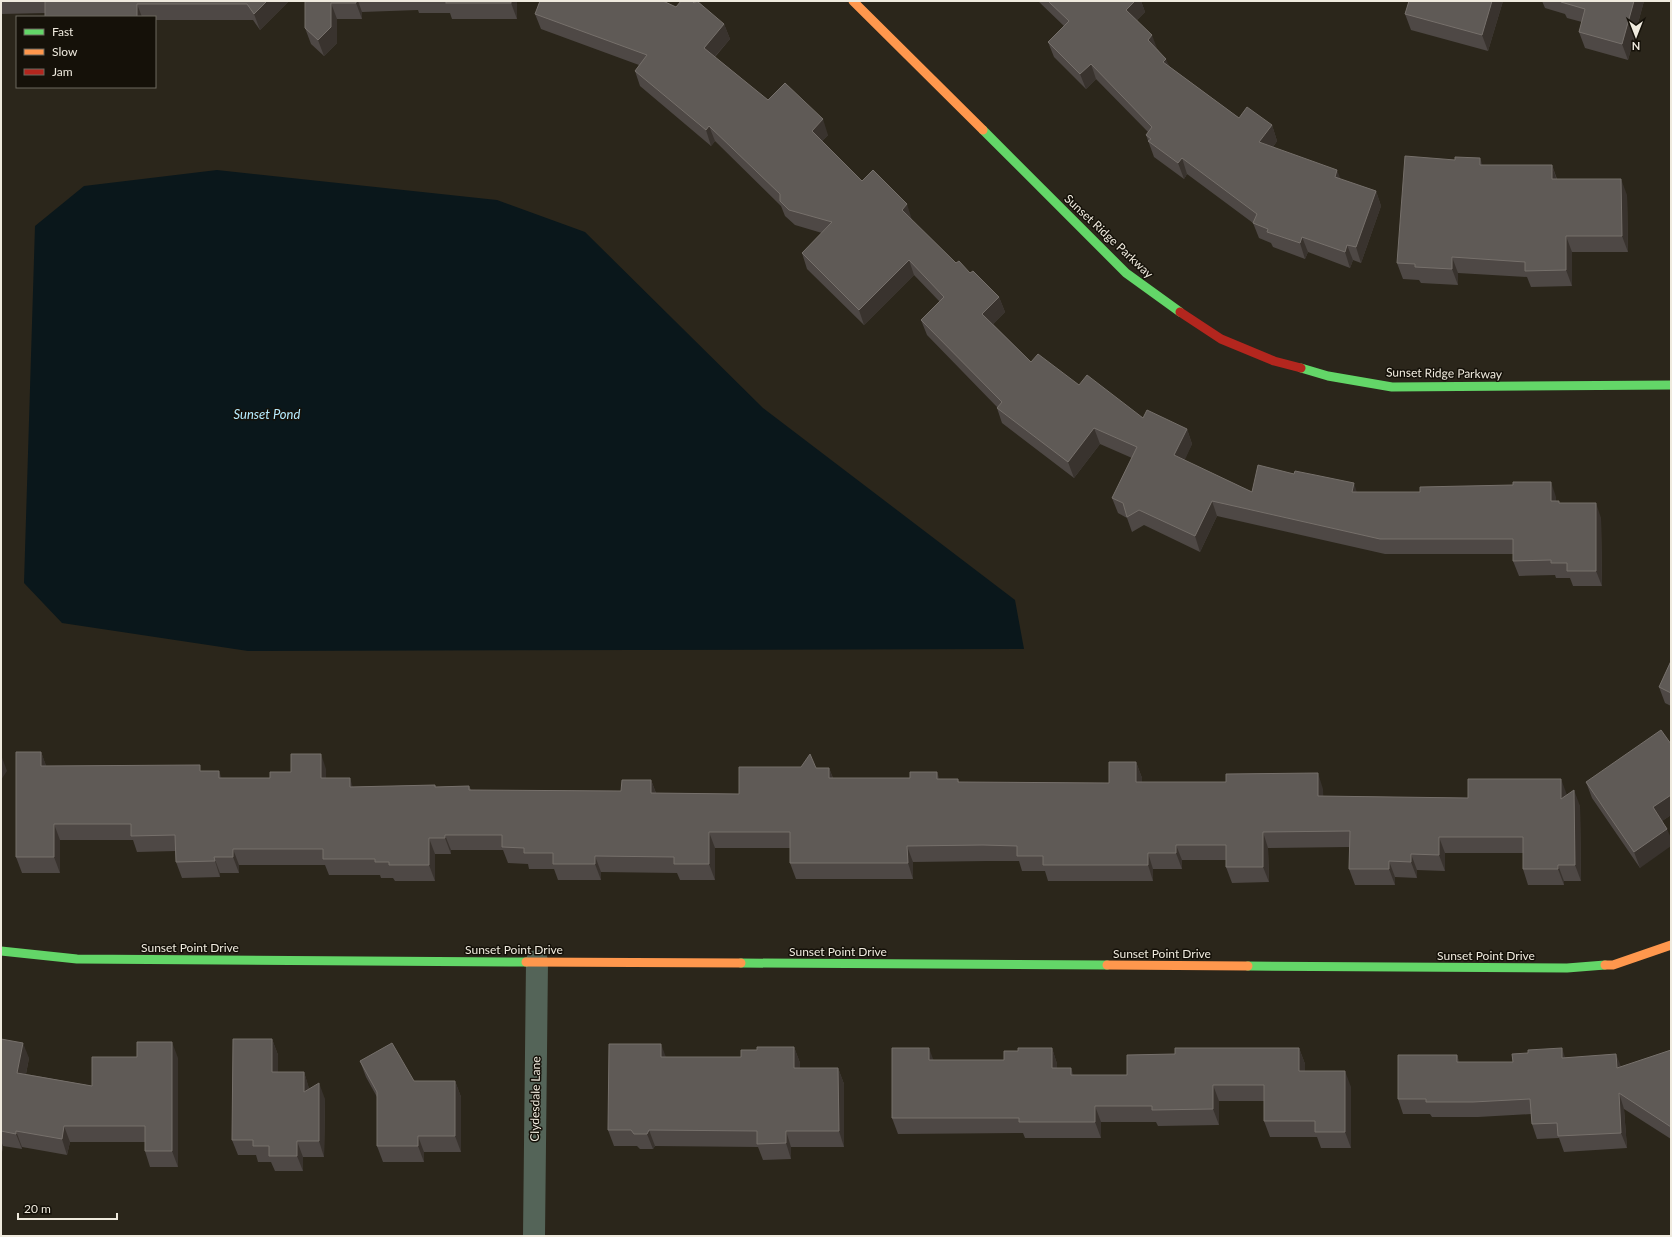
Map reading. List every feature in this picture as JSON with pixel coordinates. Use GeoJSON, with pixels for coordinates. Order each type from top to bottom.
{"type":"FeatureCollection","features":[{"type":"Feature","properties":{"kind":"street","name":"Sunset Ridge Parkway"},"geometry":{"type":"LineString","coordinates":[[853,1],[1126,273],[1161,300],[1221,339],[1274,361],[1328,376],[1392,387],[1671,385]]}},
{"type":"Feature","properties":{"kind":"street","name":"Sunset Point Drive"},"geometry":{"type":"LineString","coordinates":[[1,950],[11,953],[77,959],[1567,968],[1613,965],[1671,945]]}},
{"type":"Feature","properties":{"kind":"street","name":"Clydesdale Lane"},"geometry":{"type":"LineString","coordinates":[[534,1236],[537,961]]}},
{"type":"Feature","properties":{"kind":"water","name":"Sunset Pond"},"geometry":{"type":"Polygon","coordinates":[[[217,170],[497,200],[585,232],[763,408],[1015,600],[1024,649],[248,651],[62,623],[24,583],[35,226],[84,186],[217,170]]]}},
{"type":"Feature","properties":{"kind":"building"},"geometry":{"type":"Polygon","coordinates":[[[45,1],[267,1],[254,14],[247,4],[137,4],[137,16],[45,16],[45,1]]]}},
{"type":"Feature","properties":{"kind":"building"},"geometry":{"type":"Polygon","coordinates":[[[305,1],[356,1],[356,3],[331,3],[331,27],[318,40],[305,28],[305,1]]]}},
{"type":"Feature","properties":{"kind":"building"},"geometry":{"type":"Polygon","coordinates":[[[446,1],[511,1],[511,3],[446,3],[446,1]]]}},
{"type":"Feature","properties":{"kind":"building"},"geometry":{"type":"Polygon","coordinates":[[[540,1],[663,1],[676,7],[681,1],[692,1],[694,3],[697,1],[724,24],[704,48],[768,100],[785,83],[823,119],[812,131],[862,181],[873,170],[907,204],[902,210],[956,263],[959,261],[970,273],[973,271],[999,297],[982,314],[1031,362],[1038,354],[1079,385],[1087,375],[1143,418],[1147,410],[1187,429],[1174,455],[1252,492],[1258,465],[1294,474],[1295,471],[1354,483],[1352,492],[1420,492],[1420,487],[1513,485],[1513,482],[1551,482],[1551,501],[1559,501],[1559,503],[1596,503],[1596,571],[1567,571],[1567,563],[1551,563],[1551,560],[1513,561],[1513,539],[1380,539],[1212,501],[1195,536],[1139,510],[1127,517],[1123,503],[1112,498],[1137,447],[1094,428],[1068,462],[997,408],[1002,402],[921,320],[944,297],[909,260],[859,310],[802,253],[832,222],[789,210],[780,201],[780,194],[709,126],[706,130],[635,71],[647,55],[535,14],[540,1]]]}},
{"type":"Feature","properties":{"kind":"building"},"geometry":{"type":"Polygon","coordinates":[[[1048,1],[1135,1],[1126,10],[1152,35],[1148,40],[1166,59],[1163,62],[1239,118],[1247,107],[1272,125],[1259,142],[1337,170],[1335,177],[1376,191],[1356,247],[1347,245],[1345,252],[1302,237],[1300,243],[1267,232],[1268,229],[1253,223],[1257,214],[1182,158],[1178,163],[1148,141],[1151,139],[1146,135],[1152,127],[1091,64],[1080,74],[1048,42],[1069,21],[1048,1]]]}},
{"type":"Feature","properties":{"kind":"building"},"geometry":{"type":"Polygon","coordinates":[[[1409,1],[1492,1],[1482,35],[1405,14],[1409,1]]]}},
{"type":"Feature","properties":{"kind":"building"},"geometry":{"type":"Polygon","coordinates":[[[1634,1],[1622,44],[1579,32],[1585,9],[1561,2],[1634,1]]]}},
{"type":"Feature","properties":{"kind":"building"},"geometry":{"type":"Polygon","coordinates":[[[1405,156],[1455,160],[1455,157],[1480,158],[1480,165],[1552,165],[1552,179],[1621,179],[1622,236],[1566,236],[1566,270],[1525,271],[1525,262],[1452,257],[1452,269],[1415,267],[1415,264],[1397,263],[1405,156]]]}},
{"type":"Feature","properties":{"kind":"building"},"geometry":{"type":"Polygon","coordinates":[[[1671,661],[1671,693],[1659,687],[1671,661]]]}},
{"type":"Feature","properties":{"kind":"building"},"geometry":{"type":"Polygon","coordinates":[[[1661,730],[1671,744],[1671,795],[1653,807],[1667,829],[1634,852],[1586,782],[1661,730]]]}},
{"type":"Feature","properties":{"kind":"building"},"geometry":{"type":"Polygon","coordinates":[[[16,752],[41,752],[41,766],[200,765],[200,771],[219,771],[219,778],[270,778],[270,772],[291,772],[291,754],[321,754],[321,778],[350,778],[350,787],[435,785],[435,787],[469,786],[469,790],[621,791],[622,780],[651,780],[651,793],[739,794],[739,767],[801,767],[810,754],[816,768],[829,768],[829,778],[910,778],[910,772],[937,772],[937,779],[958,779],[958,782],[1109,783],[1109,762],[1136,762],[1136,782],[1226,782],[1226,774],[1318,773],[1318,796],[1468,798],[1468,779],[1561,779],[1561,799],[1574,790],[1575,865],[1558,865],[1558,869],[1523,869],[1523,837],[1439,837],[1439,855],[1411,854],[1411,862],[1389,861],[1389,869],[1349,869],[1350,831],[1263,832],[1263,867],[1226,867],[1226,845],[1176,845],[1176,853],[1148,853],[1148,865],[1043,865],[1043,856],[1017,856],[1017,846],[983,845],[907,846],[908,863],[790,863],[790,832],[709,832],[709,864],[674,864],[674,857],[595,856],[595,864],[553,864],[553,853],[524,853],[524,848],[502,847],[502,835],[445,835],[445,838],[429,838],[429,865],[389,865],[389,862],[375,862],[375,859],[323,859],[323,849],[233,849],[233,857],[214,857],[215,861],[176,862],[175,835],[131,836],[131,824],[54,824],[54,857],[16,857],[16,752]]]}},
{"type":"Feature","properties":{"kind":"building"},"geometry":{"type":"Polygon","coordinates":[[[1,1039],[23,1043],[17,1073],[92,1086],[92,1057],[137,1057],[137,1042],[172,1042],[172,1151],[145,1151],[145,1126],[64,1126],[62,1139],[16,1131],[16,1134],[1,1131],[1,1039]]]}},
{"type":"Feature","properties":{"kind":"building"},"geometry":{"type":"Polygon","coordinates":[[[233,1039],[272,1039],[272,1072],[304,1072],[304,1092],[319,1083],[319,1141],[297,1141],[297,1156],[269,1156],[269,1146],[253,1146],[253,1140],[232,1140],[233,1039]]]}},
{"type":"Feature","properties":{"kind":"building"},"geometry":{"type":"Polygon","coordinates":[[[392,1043],[414,1081],[455,1081],[455,1136],[418,1136],[418,1146],[377,1146],[377,1092],[360,1061],[392,1043]]]}},
{"type":"Feature","properties":{"kind":"building"},"geometry":{"type":"Polygon","coordinates":[[[609,1044],[661,1044],[661,1057],[741,1057],[741,1050],[757,1050],[757,1047],[794,1047],[794,1068],[838,1068],[839,1131],[786,1131],[786,1143],[757,1144],[757,1131],[649,1130],[647,1134],[634,1134],[631,1130],[608,1130],[609,1044]]]}},
{"type":"Feature","properties":{"kind":"building"},"geometry":{"type":"Polygon","coordinates":[[[892,1048],[929,1048],[929,1060],[1004,1060],[1004,1051],[1018,1051],[1018,1048],[1052,1048],[1052,1068],[1071,1068],[1071,1075],[1127,1075],[1127,1055],[1175,1054],[1175,1048],[1299,1048],[1299,1071],[1345,1071],[1345,1132],[1315,1132],[1315,1121],[1264,1121],[1264,1085],[1213,1085],[1213,1109],[1152,1110],[1152,1106],[1095,1106],[1095,1122],[1019,1122],[1019,1118],[892,1118],[892,1048]]]}},
{"type":"Feature","properties":{"kind":"building"},"geometry":{"type":"Polygon","coordinates":[[[1562,1048],[1562,1058],[1616,1054],[1617,1068],[1671,1050],[1671,1127],[1619,1093],[1621,1133],[1558,1136],[1557,1123],[1532,1124],[1530,1099],[1473,1102],[1426,1102],[1426,1099],[1398,1099],[1398,1055],[1457,1055],[1457,1062],[1513,1062],[1512,1054],[1528,1053],[1528,1050],[1562,1048]]]}},
{"type":"Feature","properties":{"kind":"traffic: fast"},"geometry":{"type":"LineString","coordinates":[[983,130],[1126,273],[1180,312]]}},
{"type":"Feature","properties":{"kind":"traffic: fast"},"geometry":{"type":"LineString","coordinates":[[1301,368],[1328,376],[1392,387],[1671,385]]}},
{"type":"Feature","properties":{"kind":"traffic: fast"},"geometry":{"type":"LineString","coordinates":[[1,951],[77,959],[526,962]]}},
{"type":"Feature","properties":{"kind":"traffic: fast"},"geometry":{"type":"LineString","coordinates":[[741,963],[1107,965]]}},
{"type":"Feature","properties":{"kind":"traffic: fast"},"geometry":{"type":"LineString","coordinates":[[1248,966],[1567,968],[1605,965]]}},
{"type":"Feature","properties":{"kind":"traffic: slow"},"geometry":{"type":"LineString","coordinates":[[853,1],[983,130]]}},
{"type":"Feature","properties":{"kind":"traffic: slow"},"geometry":{"type":"LineString","coordinates":[[1605,965],[1613,965],[1671,945]]}},
{"type":"Feature","properties":{"kind":"traffic: slow"},"geometry":{"type":"LineString","coordinates":[[526,962],[741,963]]}},
{"type":"Feature","properties":{"kind":"traffic: slow"},"geometry":{"type":"LineString","coordinates":[[1107,965],[1248,966]]}},
{"type":"Feature","properties":{"kind":"traffic: jam"},"geometry":{"type":"LineString","coordinates":[[1180,312],[1221,339],[1274,361],[1301,368]]}}]}
